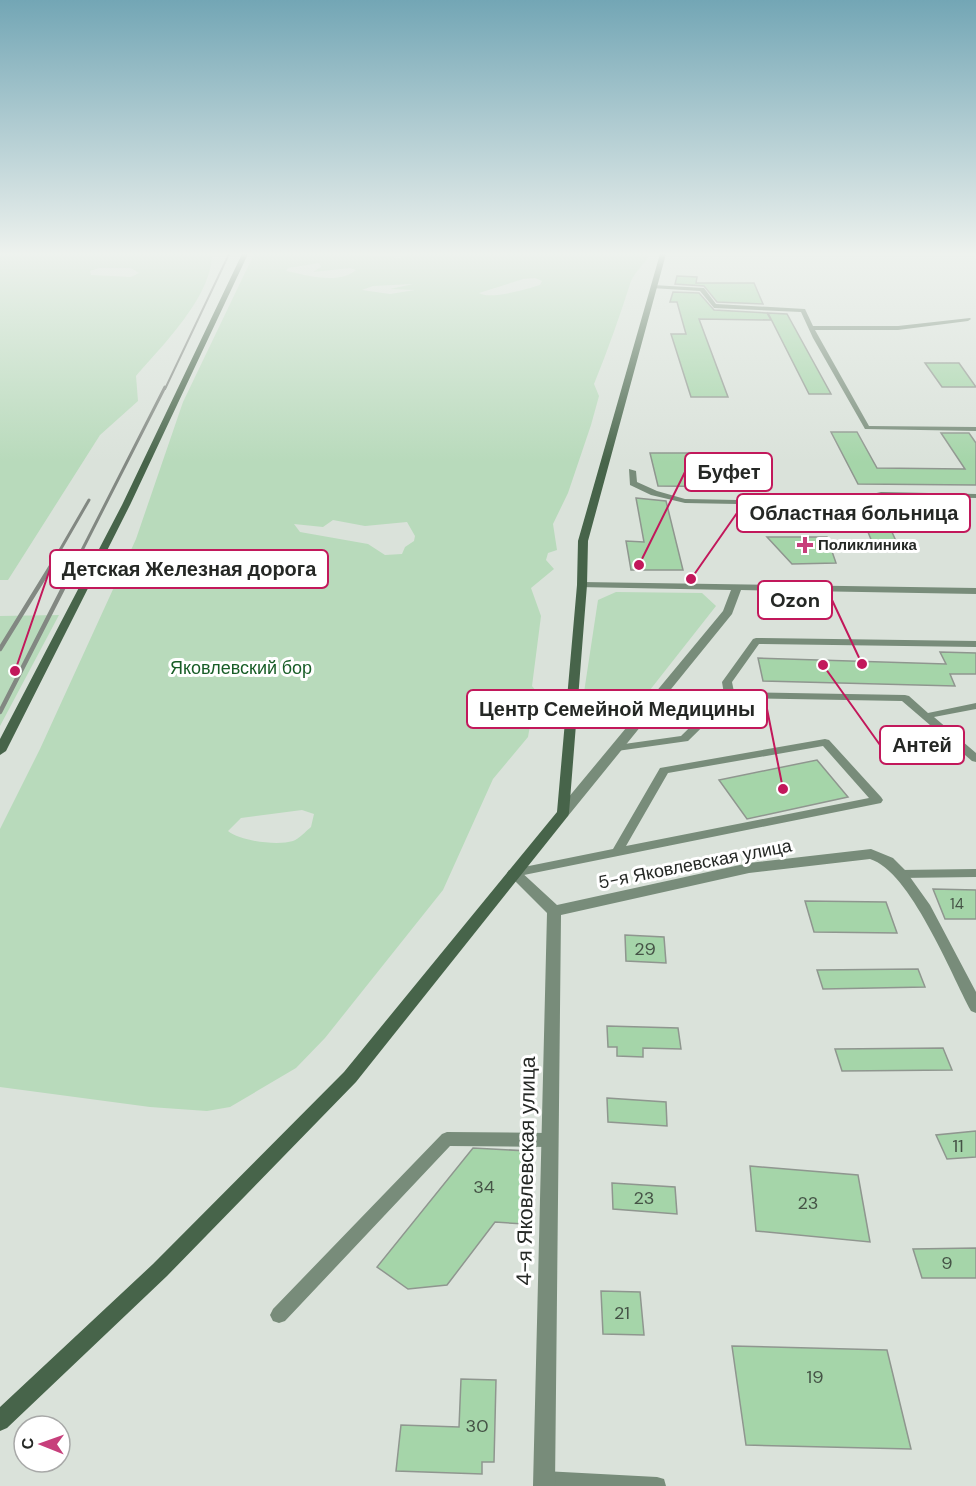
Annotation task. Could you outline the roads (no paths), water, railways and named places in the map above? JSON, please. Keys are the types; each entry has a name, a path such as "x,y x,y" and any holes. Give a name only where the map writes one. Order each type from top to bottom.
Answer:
{"street":[{"path":"0,751 126,506 212,323"},
{"path":"563,813 582,585 583,541 643,323"},
{"path":"582,585 976,591"},
{"path":"0,1421 160,1270 343,1085 728,612 737,588"},
{"name":"5-я Яковлевская улица","path":"554,911 749,868 871,854 886,860 900,874 933,924 976,1006"},
{"path":"514,873 554,911"},
{"name":"4-я Яковлевская улица","path":"544,1483 554,911"}],"lane":[{"path":"809,323 867,428 976,429"},
{"path":"811,328 898,328 934,323"},
{"path":"632,471 633,483 654,493 685,501 837,504 881,494 976,496"},
{"path":"729,695 727,682 756,641 976,644"},
{"path":"617,748 684,739 729,695 905,698 976,759"},
{"path":"926,716 976,706"},
{"path":"514,873 876,800 825,742 664,770 618,852"},
{"path":"900,874 976,873"},
{"path":"279,1315 447,1139 549,1140"},
{"path":"544,1483 657,1486"}],"railway":[{"path":"165,389 196,323"},
{"path":"75,564 165,387"},
{"path":"52,564 89,500"},
{"path":"0,649 53,563"},
{"path":"0,712 76,563"}],"place":[{"name":"Поликлиника","path":"805,545"},
{"name":"Буфет","path":"639,565"},
{"name":"Областная больница","path":"691,579"},
{"name":"Ozon","path":"862,664"},
{"name":"Антей","path":"823,665"},
{"name":"Детская Железная дорога","path":"15,671"},
{"name":"Центр Семейной Медицины","path":"783,789"}],"park label":[{"name":"Яковлевский бор","path":"241,668"}]}
